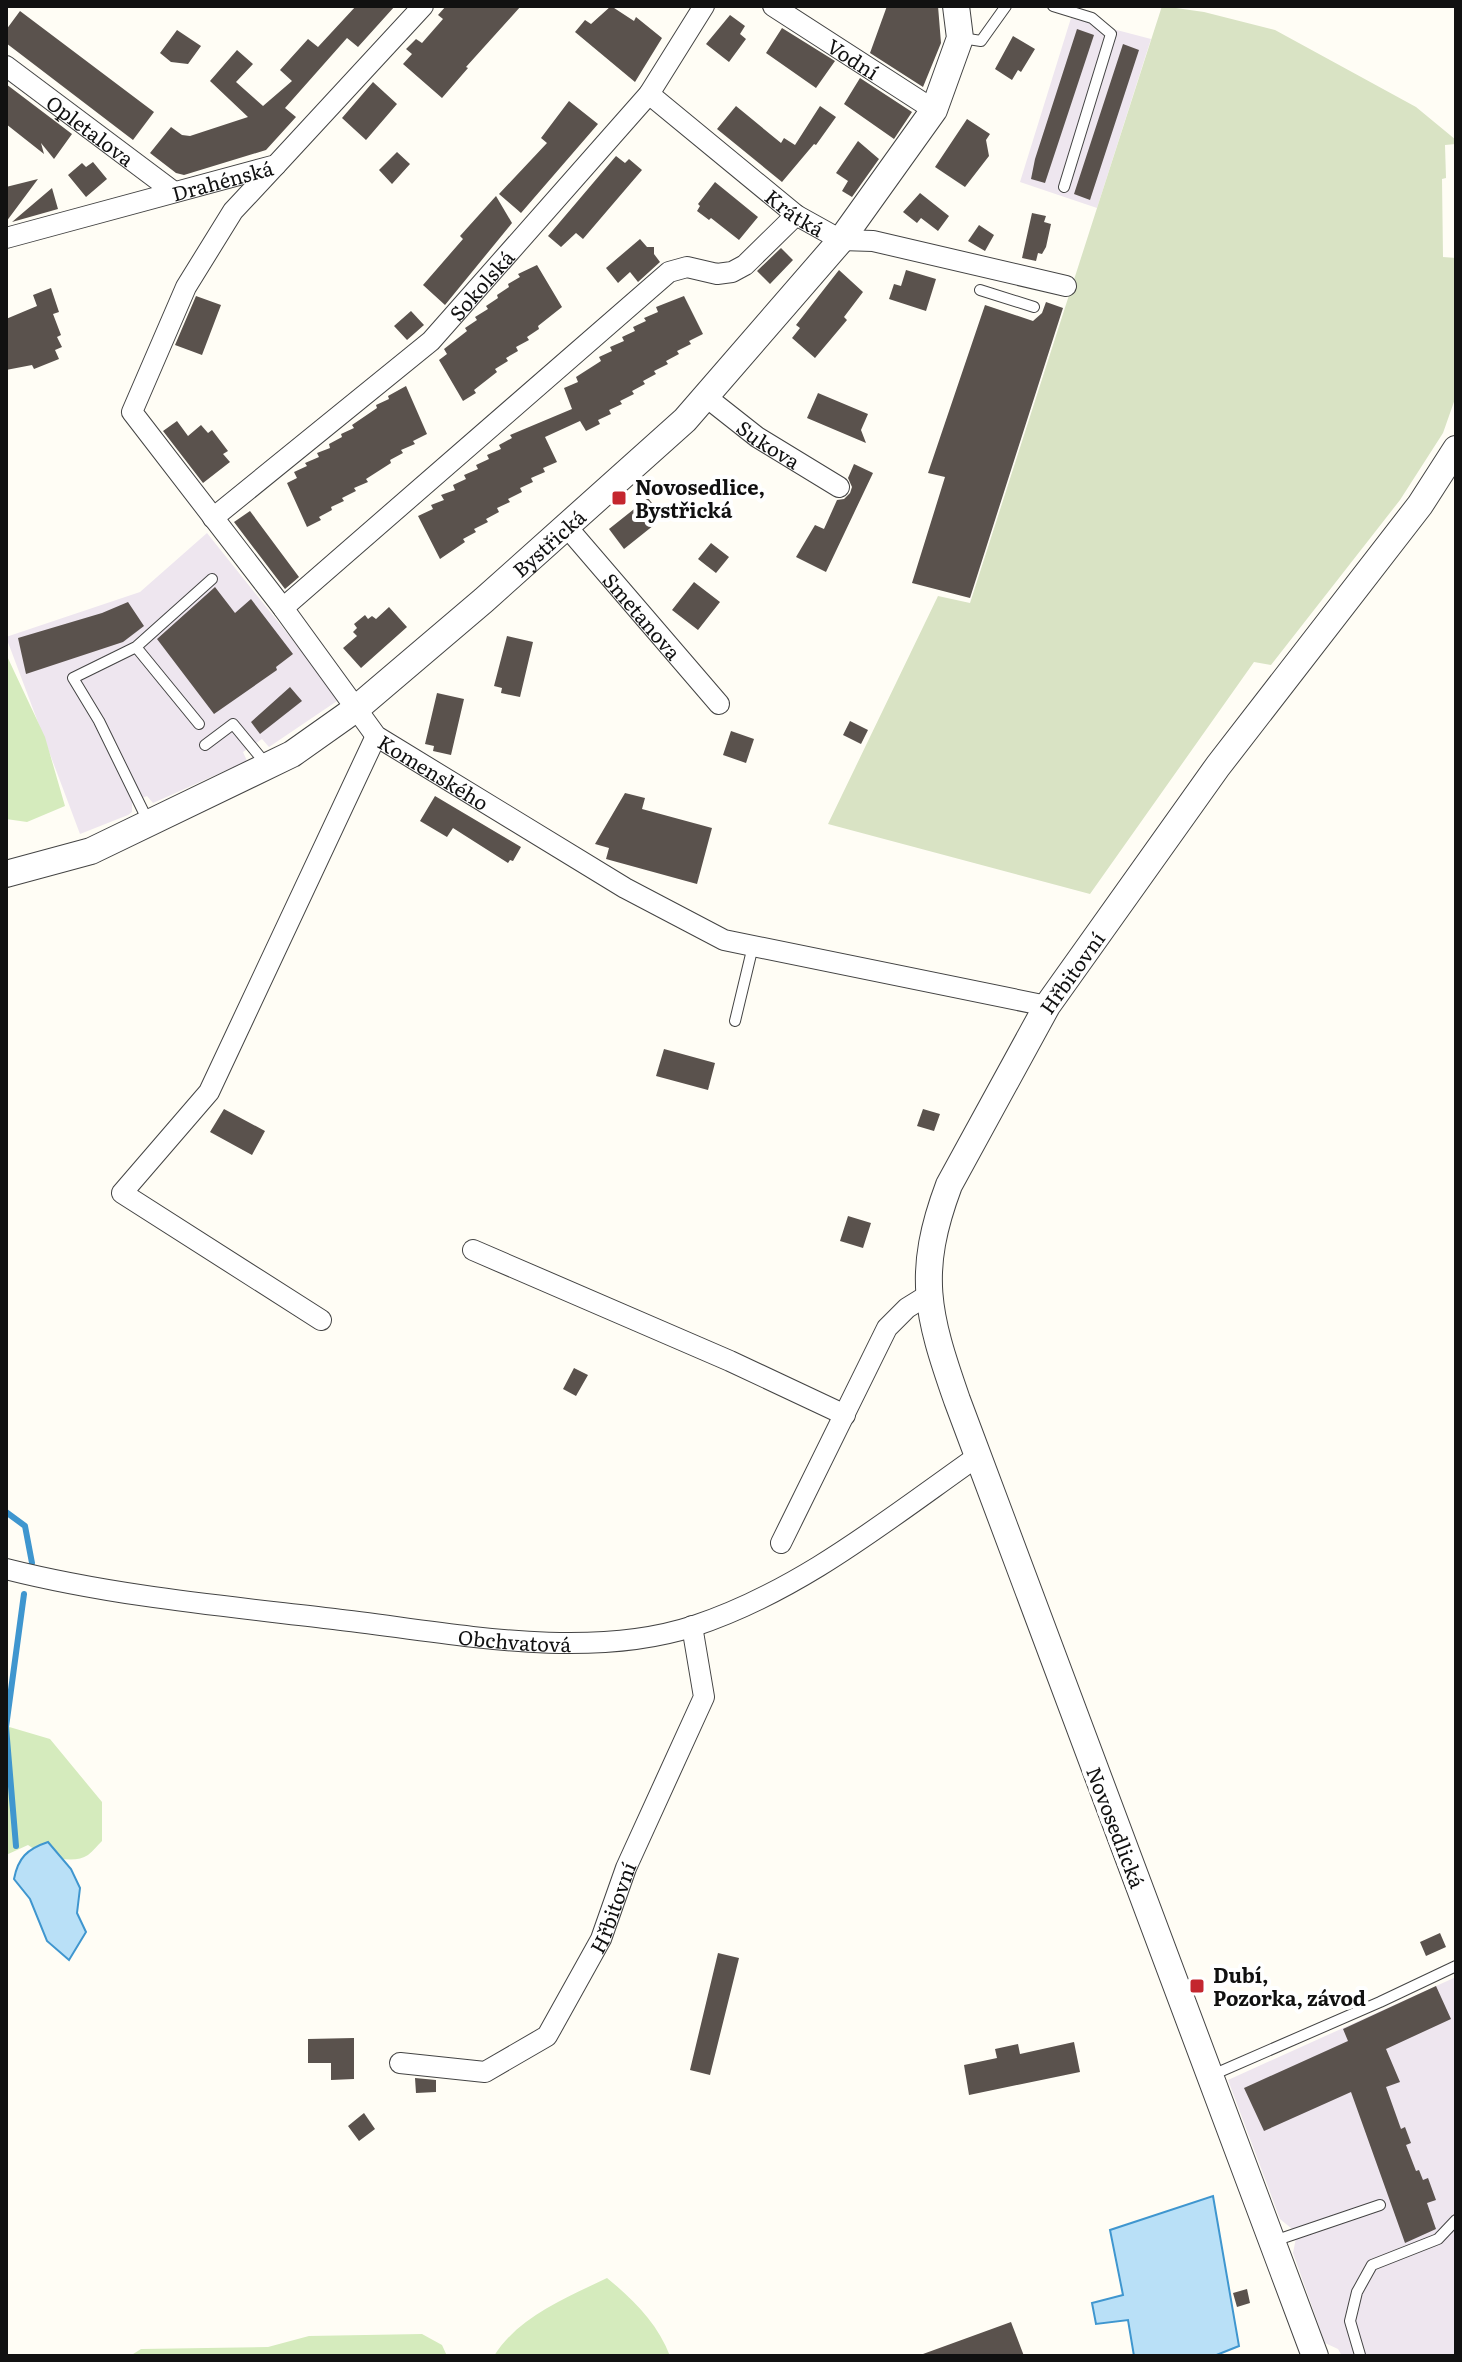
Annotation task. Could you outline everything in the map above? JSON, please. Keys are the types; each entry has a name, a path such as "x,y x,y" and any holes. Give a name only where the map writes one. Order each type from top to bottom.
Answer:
{"street":[{"name":"Drahénská","path":"6,238 276,165 423,6"},
{"name":"Sokolská","path":"213,518 431,341 649,94 704,6"},
{"name":"Vodní","path":"773,6 934,110"},
{"name":"Bystřická","path":"6,874 91,851 292,754 357,708 685,420 841,240 934,110 960,38 956,6"},
{"name":"Opletalova","path":"6,66 174,192"},
{"name":"Krátká","path":"649,94 796,215 841,240 873,241 1066,286"},
{"name":"Komenského","path":"276,165 233,211 186,287 132,412 283,608 376,736 625,888 724,940 1047,1006"},
{"path":"283,608 669,272 687,267 717,274 732,272 745,265 796,215"},
{"name":"Sukova","path":"705,396 757,437 839,487"},
{"name":"Hřbitovní","path":"928,1295 929,1259 938,1216 949,1185 1047,1006 1218,766 1420,505 1456,449"},
{"name":"Smetanova","path":"566,526 719,704"},
{"path":"321,1320 122,1193 209,1092 376,736"},
{"path":"473,1250 730,1361 845,1415"},
{"path":"781,1543 887,1328 907,1308 928,1295"},
{"name":"Novosedlická","path":"928,1295 937,1343 978,1456 1315,2356"},
{"name":"Obchvatová","path":"6,1569 162,1599 504,1639 573,1642 632,1640 692,1626 761,1600 808,1575 978,1456"},
{"name":"Hřbitovní","path":"400,2063 485,2072 547,2036 601,1939 626,1868 704,1697 692,1626"}],"lane":[{"path":"960,38 981,41 1006,6"},
{"path":"1053,6 1092,18 1111,34 1064,187"},
{"path":"980,290 1034,307"},
{"path":"149,823 106,734 73,678 136,647 212,579"},
{"path":"136,647 199,724"},
{"path":"205,745 233,724 267,766"},
{"path":"735,1021 753,946"},
{"path":"1210,2076 1456,1966"},
{"path":"1272,2242 1380,2205"},
{"path":"1359,2356 1350,2321 1357,2292 1372,2265 1438,2239 1456,2220"}],"shaded area":[{"path":"1071,18 1151,39 1097,208 1020,182"},
{"path":"207,533 340,699 269,747 262,739 243,752 247,761 153,803 147,796 132,802 132,812 128,815 80,834 6,637 140,592"},
{"path":"1456,1977 1456,2356 1342,2356 1338,2349 1325,2343 1293,2253 1297,2233 1280,2219 1228,2080"}],"green space":[{"path":"1162,6 1204,12 1275,30 1416,107 1456,140 1456,144 1445,145 1446,178 1442,179 1443,257 1456,258 1456,396 1443,433 1400,500 1271,665 1254,662 1090,894 828,824 938,596 970,603"},
{"path":"6,654 45,737 65,806 27,822 6,819"},
{"path":"6,1726 50,1739 102,1802 102,1841 88,1855 66,1859 28,1845 6,1855"},
{"path":"607,2278 644,2313 659,2333 670,2356 494,2356 504,2342 530,2319"},
{"path":"422,2334 442,2345 447,2356 130,2356 141,2349 268,2347 309,2336"}],"water":[{"path":"48,1842 71,1869 80,1888 77,1913 86,1932 69,1960 47,1941 30,1899 14,1879 25,1855"},
{"path":"1213,2196 1239,2346 1214,2356 1134,2356 1128,2320 1096,2324 1092,2303 1123,2295 1110,2230"}],"building":[{"path":"356,6 395,6 358,47 347,38 285,108 296,117 266,150 184,175 176,173 150,153 171,127 182,135 190,136 248,117 210,81 237,50 253,64 236,82 263,106 292,81 280,70 308,39 318,47"},
{"path":"446,6 521,6 442,98 403,64 412,54 406,49 416,39 422,43 443,19 438,15"},
{"path":"611,6 634,21 636,17 662,38 635,82 575,32 585,20 591,24"},
{"path":"887,6 938,6 941,43 923,87 870,53"},
{"path":"20,11 154,112 133,140 6,43 6,30"},
{"path":"730,15 745,26 740,34 746,39 729,62 706,44"},
{"path":"782,28 835,61 816,88 766,53"},
{"path":"1077,29 1094,35 1045,183 1031,179 1035,159"},
{"path":"177,30 201,46 188,64 171,62 160,53"},
{"path":"1013,36 1035,49 1021,72 1018,70 1012,80 995,69"},
{"path":"1123,44 1139,50 1090,200 1074,194"},
{"path":"860,78 912,112 894,139 844,104"},
{"path":"373,82 397,104 366,140 342,118"},
{"path":"6,84 72,134 54,159 41,143 44,154 6,124"},
{"path":"569,101 598,124 521,213 499,194 547,143 541,138"},
{"path":"736,106 781,143 784,138 795,145 820,106 836,117 816,145 782,182 717,129"},
{"path":"967,119 990,134 986,140 989,156 965,187 935,167"},
{"path":"858,141 879,159 852,197 842,191 848,181 836,173"},
{"path":"397,152 410,164 392,184 379,170"},
{"path":"616,156 625,163 629,159 642,170 583,239 576,233 561,247 548,236"},
{"path":"93,162 107,179 86,197 68,175 82,163 86,167"},
{"path":"38,179 6,222 6,187"},
{"path":"715,182 758,217 739,240 697,211 698,204"},
{"path":"52,188 58,209 12,222"},
{"path":"920,193 949,216 938,231 921,218 917,223 903,212"},
{"path":"496,196 512,223 445,305 423,285 463,239 460,236"},
{"path":"1032,213 1046,216 1044,222 1051,224 1046,247 1042,254 1038,253 1036,261 1022,258"},
{"path":"979,225 994,235 985,251 968,241"},
{"path":"640,239 647,247 654,247 654,254 660,262 638,282 630,272 618,283 606,268"},
{"path":"781,248 793,260 770,284 757,271"},
{"path":"537,265 562,307 527,337 529,340 516,347 518,351 506,358 508,361 495,369 497,372 474,390 476,393 463,401 439,360 447,354 444,349 467,331 465,328 477,320 475,317 488,309 486,306 509,287 508,284 520,277 518,274"},
{"path":"839,270 863,292 844,317 847,320 815,358 792,338 800,328 796,325"},
{"path":"906,270 936,279 926,311 889,299 894,284 901,286"},
{"path":"51,288 59,312 53,314 61,335 57,337 62,347 55,350 59,359 34,369 32,365 6,370 6,319 37,306 33,295"},
{"path":"196,296 221,305 202,355 175,345"},
{"path":"684,296 703,334 677,351 679,354 666,361 668,364 654,371 656,374 643,381 645,384 632,391 634,394 620,401 622,404 609,410 611,414 598,420 600,424 586,431 580,421 545,437 557,462 543,468 545,472 531,478 533,482 520,488 522,492 508,499 510,502 497,508 499,512 486,519 488,522 474,529 476,532 463,539 465,542 440,559 418,516 433,509 431,505 444,500 441,495 455,490 453,485 466,479 464,475 478,469 476,465 489,459 487,455 501,449 499,445 512,438 510,435 572,409 564,388 578,382 576,377 601,361 599,357 612,351 610,347 624,341 622,337 635,331 633,327 646,321 644,318 658,312 656,307"},
{"path":"1046,302 1063,308 970,598 912,583 945,477 928,473 985,305 1033,321 1042,313"},
{"path":"411,311 424,325 407,340 394,326"},
{"path":"406,386 427,434 401,450 403,453 390,460 391,463 366,479 368,482 354,488 356,491 342,498 344,501 331,507 332,510 319,517 321,520 307,527 287,483 297,478 294,472 319,457 317,453 330,448 329,444 354,428 352,425 377,408 376,405"},
{"path":"818,393 868,414 861,430 866,443 807,418"},
{"path":"177,421 188,436 201,425 208,433 212,430 228,451 223,454 230,462 203,483 163,431"},
{"path":"854,464 873,473 826,572 796,557 815,525 824,529 837,500 844,499 850,493 852,487 848,478"},
{"path":"648,498 659,512 649,519 654,525 624,549 609,529"},
{"path":"250,511 299,577 285,589 234,522"},
{"path":"711,543 729,557 716,573 698,559"},
{"path":"694,582 720,602 698,630 672,610"},
{"path":"215,587 235,613 251,599 293,654 276,667 277,670 214,714 157,639"},
{"path":"128,602 144,626 123,642 26,674 18,638"},
{"path":"389,607 407,627 361,668 343,648 357,636 353,632 357,628 354,624 365,615 368,619 372,616 376,619"},
{"path":"507,636 533,642 520,697 501,693 502,688 494,686"},
{"path":"290,687 302,701 260,734 251,722"},
{"path":"437,693 464,699 451,755 433,751 434,746 425,744"},
{"path":"850,721 868,730 861,744 843,735"},
{"path":"731,731 754,739 746,763 723,755"},
{"path":"625,793 645,798 642,809 712,828 697,884 606,859 609,848 595,844"},
{"path":"435,796 521,847 513,861 508,863 453,828 447,837 420,821"},
{"path":"664,1049 715,1063 708,1090 656,1076"},
{"path":"224,1109 265,1131 252,1155 210,1132"},
{"path":"923,1109 940,1114 934,1131 917,1126"},
{"path":"848,1216 871,1223 863,1248 840,1241"},
{"path":"574,1368 588,1375 576,1396 563,1389"},
{"path":"1440,1933 1446,1947 1426,1956 1420,1942"},
{"path":"718,1953 739,1958 710,2075 690,2070"},
{"path":"1436,1986 1451,2019 1386,2049 1400,2082 1386,2087 1401,2129 1405,2127 1411,2143 1406,2145 1416,2171 1419,2170 1423,2180 1428,2178 1436,2200 1427,2203 1436,2229 1405,2243 1351,2092 1264,2131 1244,2088 1348,2041 1343,2029"},
{"path":"354,2038 354,2079 331,2080 331,2063 308,2063 308,2039"},
{"path":"1074,2042 1080,2072 969,2095 964,2065 997,2058 995,2049 1018,2044 1020,2054"},
{"path":"415,2078 436,2080 436,2092 416,2093"},
{"path":"364,2113 375,2129 359,2141 348,2126"},
{"path":"1247,2289 1250,2303 1237,2307 1233,2293"},
{"path":"1011,2322 1024,2356 923,2356 923,2354"}],"waterway":[{"path":"6,1512 25,1526 32,1563"},
{"path":"6,1727 24,1594"},
{"path":"6,1727 16,1846"}],"place":[{"name":"Novosedlice, Bystřická","path":"619,498"},
{"name":"Dubí, Pozorka, závod","path":"1197,1986"}]}
